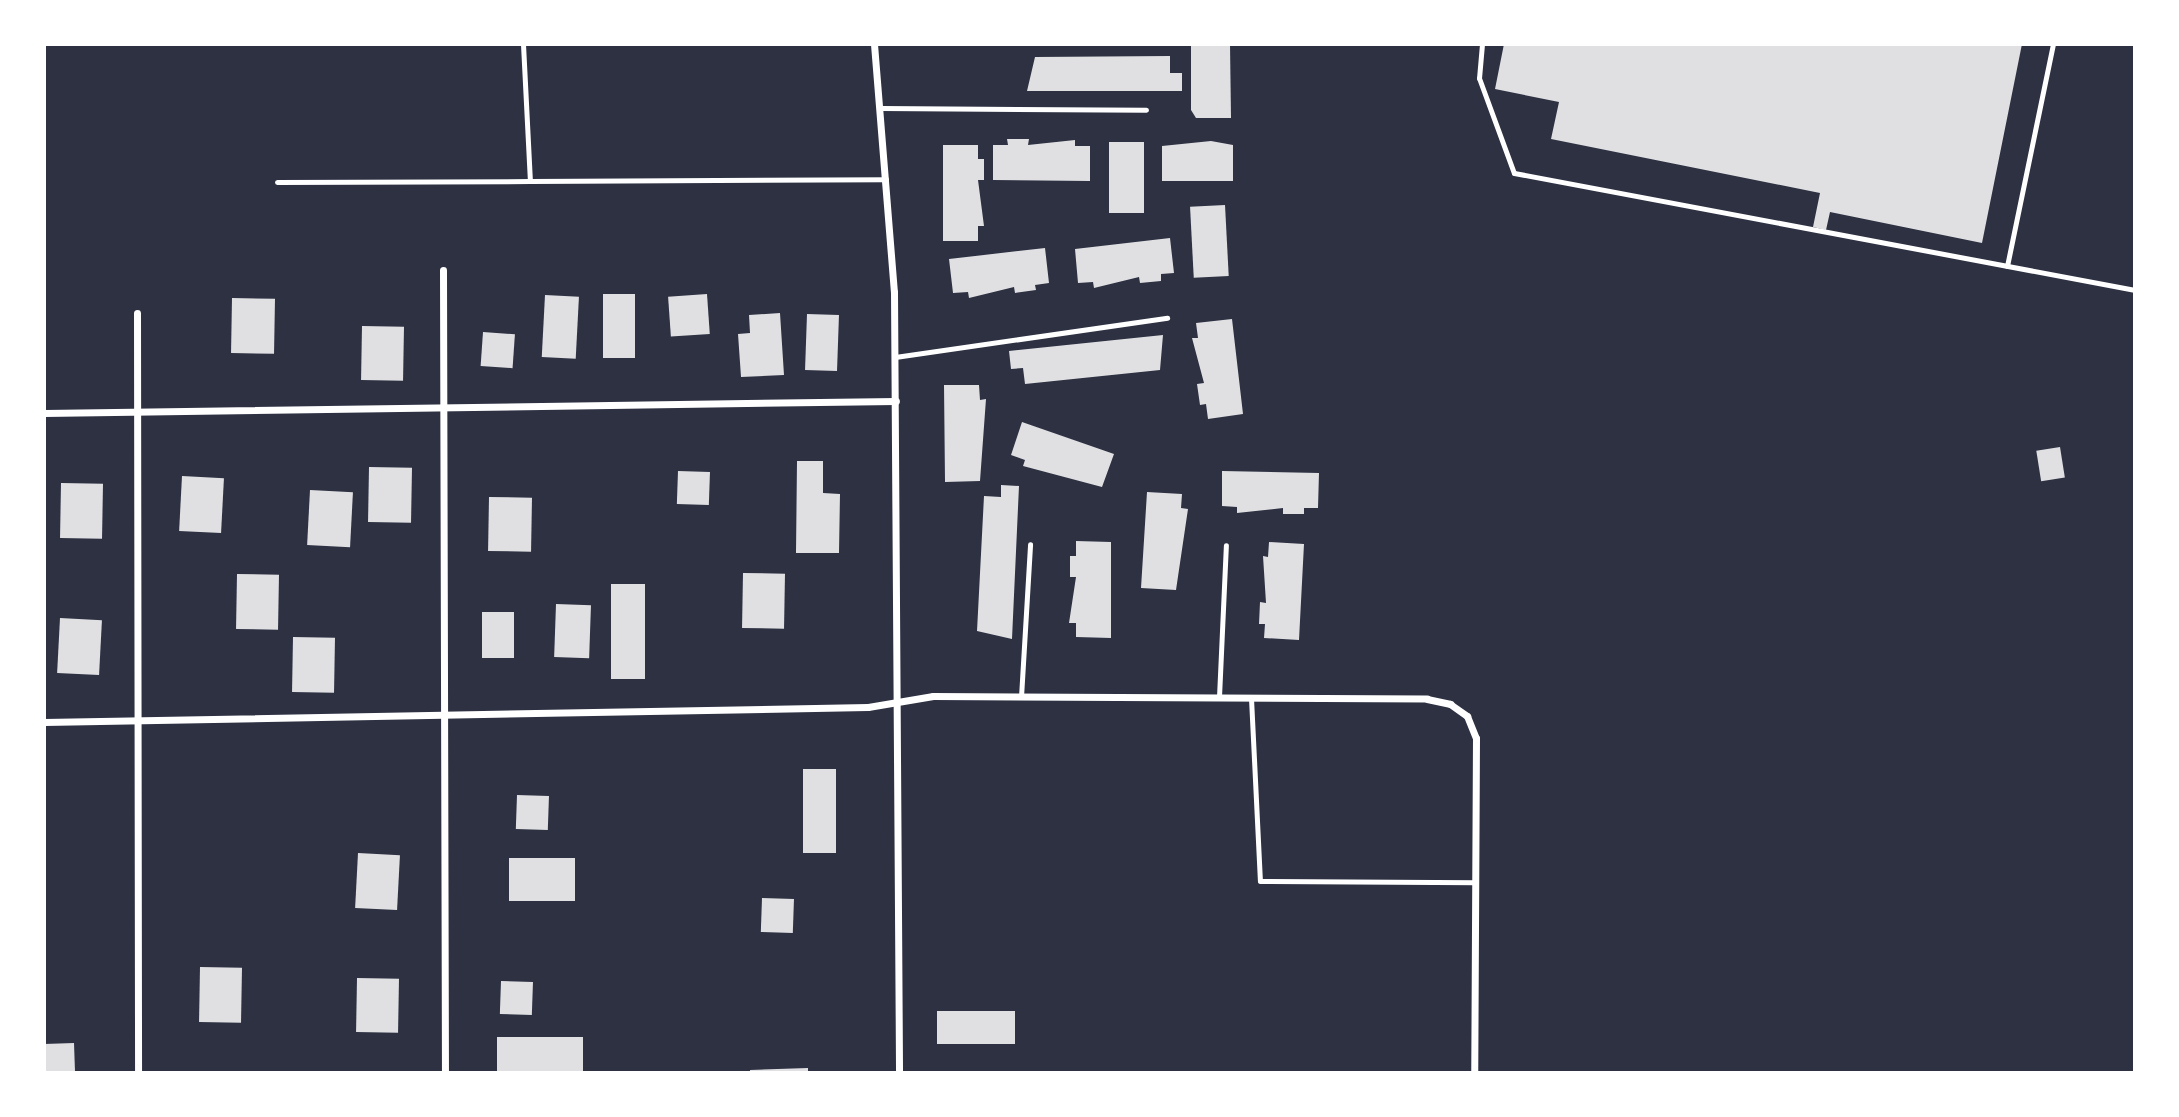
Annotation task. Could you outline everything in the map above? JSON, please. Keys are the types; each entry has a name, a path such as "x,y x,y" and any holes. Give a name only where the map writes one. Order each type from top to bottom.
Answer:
{"street":[{"path":"874,44 887,179 895,357 900,701 898,1073"},
{"path":"443,270 444,1073"},
{"path":"137,313 138,1073"},
{"path":"44,413 896,401"},
{"path":"44,722 443,717 1021,696 1427,699 1467,716 1477,766 1474,1073"}],"lane":[{"path":"523,44 530,181"},
{"path":"1482,44 1479,78 1514,173 2135,290"},
{"path":"2007,266 2053,44"},
{"path":"881,108 1146,110"},
{"path":"276,182 887,179"},
{"path":"895,357 1167,318"},
{"path":"1021,696 1030,544"},
{"path":"1219,698 1226,545"},
{"path":"1251,698 1260,881 1476,882"}],"building":[{"path":"1191,44 1230,44 1231,118 1196,118 1191,110"},
{"path":"1504,44 2022,44 1982,243 1830,212 1826,230 1813,227 1820,193 1551,139 1559,102 1495,89"},
{"path":"1170,56 1170,73 1182,73 1182,91 1027,91 1035,57"},
{"path":"1007,139 1029,139 1028,145 1075,140 1075,146 1090,146 1090,181 993,180 993,145 1008,145"},
{"path":"1211,141 1233,145 1233,181 1162,181 1162,146"},
{"path":"1109,142 1144,142 1144,213 1109,213"},
{"path":"943,145 978,145 978,159 984,159 984,180 978,180 984,226 978,226 978,241 943,241"},
{"path":"1225,205 1229,276 1194,278 1190,207"},
{"path":"1170,238 1174,273 1161,274 1161,281 1140,283 1139,277 1094,288 1093,282 1078,283 1075,249"},
{"path":"1045,248 1049,283 1035,285 1036,290 1015,293 1014,287 969,298 968,292 953,293 949,259"},
{"path":"603,294 635,294 635,358 603,358"},
{"path":"707,294 710,334 671,337 668,297"},
{"path":"545,295 579,297 576,359 542,357"},
{"path":"232,298 275,299 274,354 231,353"},
{"path":"780,313 784,375 741,377 738,334 750,333 749,315"},
{"path":"807,314 839,315 837,371 805,370"},
{"path":"1232,319 1243,414 1208,419 1206,404 1200,405 1197,384 1204,383 1192,338 1198,338 1196,323"},
{"path":"362,326 404,327 403,381 361,380"},
{"path":"483,332 515,334 513,368 481,366"},
{"path":"1163,335 1160,370 1025,384 1023,368 1011,369 1009,351"},
{"path":"944,385 979,385 980,400 986,399 980,481 945,482"},
{"path":"1022,422 1114,454 1102,487 1023,466 1025,460 1011,455"},
{"path":"2060,447 2065,478 2041,481 2036,451"},
{"path":"797,461 823,461 823,493 840,494 839,553 796,553"},
{"path":"369,467 412,468 411,523 368,522"},
{"path":"678,471 710,472 709,505 677,504"},
{"path":"1222,471 1319,473 1318,508 1304,508 1304,514 1283,514 1283,508 1237,513 1237,507 1222,506"},
{"path":"182,476 224,478 221,533 179,531"},
{"path":"61,483 103,484 102,539 60,538"},
{"path":"1001,485 1019,486 1012,639 977,631 984,496 1001,497"},
{"path":"310,490 353,492 350,547 307,545"},
{"path":"1147,492 1182,494 1181,508 1188,509 1176,590 1141,588"},
{"path":"489,497 532,498 531,552 488,551"},
{"path":"1076,541 1111,542 1111,638 1076,637 1076,623 1069,623 1076,577 1070,577 1070,556 1076,556"},
{"path":"1269,542 1304,544 1299,640 1264,638 1265,624 1259,624 1260,602 1266,603 1263,556 1268,557"},
{"path":"743,573 785,574 784,629 742,628"},
{"path":"237,574 279,575 278,630 236,629"},
{"path":"611,584 645,584 645,679 611,679"},
{"path":"556,604 591,605 589,658 554,657"},
{"path":"482,612 514,612 514,658 482,658"},
{"path":"60,618 102,620 99,675 57,673"},
{"path":"293,637 335,638 334,693 292,692"},
{"path":"803,769 836,769 836,853 803,853"},
{"path":"517,795 549,796 548,830 516,829"},
{"path":"358,853 400,855 397,910 355,908"},
{"path":"509,858 575,858 575,901 509,901"},
{"path":"762,898 794,899 793,933 761,932"},
{"path":"200,967 242,968 241,1023 199,1022"},
{"path":"357,978 399,979 398,1033 356,1032"},
{"path":"501,981 533,982 532,1015 500,1014"},
{"path":"937,1011 1015,1011 1015,1044 937,1044"},
{"path":"497,1037 583,1037 583,1073 497,1073"},
{"path":"74,1043 75,1073 45,1073 44,1044"},
{"path":"808,1068 808,1073 750,1073 750,1070"}]}
